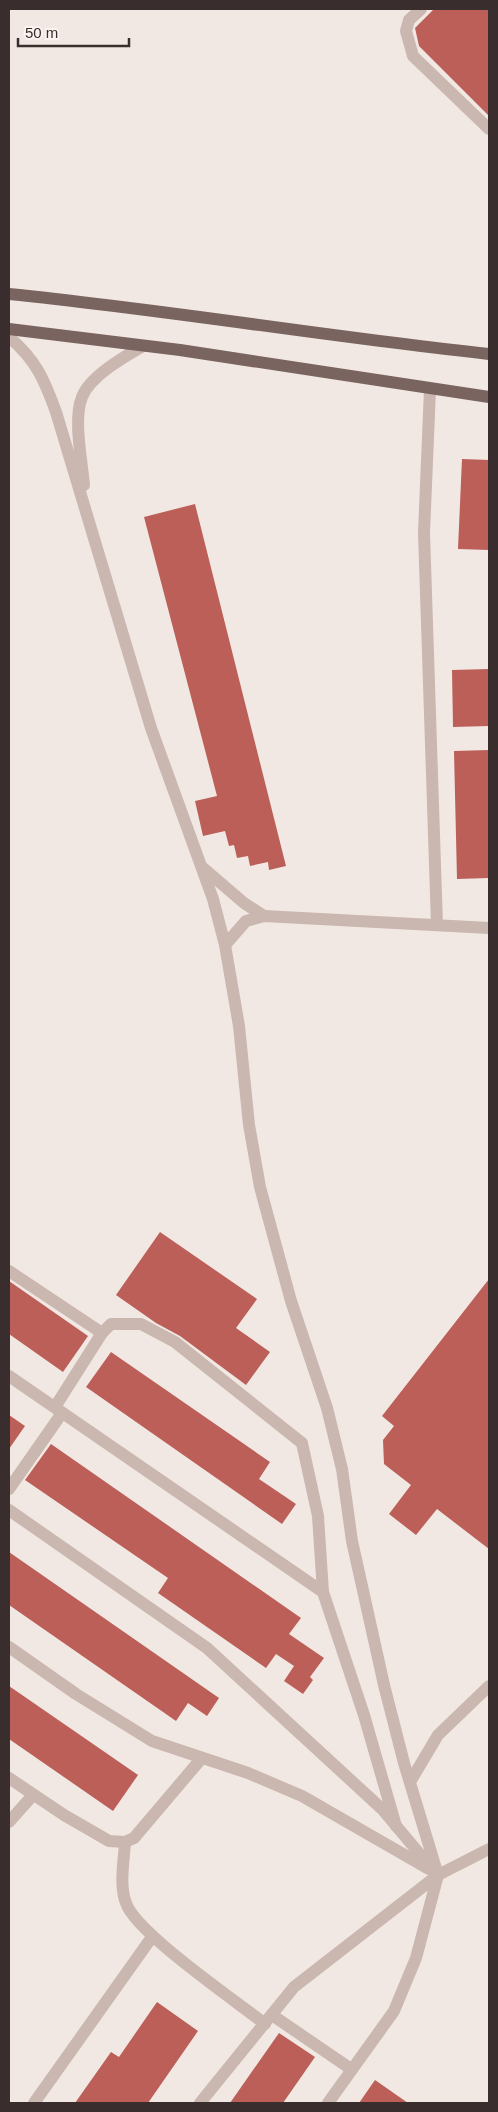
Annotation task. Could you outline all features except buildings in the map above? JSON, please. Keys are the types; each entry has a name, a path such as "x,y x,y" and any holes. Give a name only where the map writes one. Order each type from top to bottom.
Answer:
{"main road":[{"path":"9,294 226,319 400,344 489,354"},
{"path":"9,329 143,346 489,397"}],"street":[{"path":"421,9 409,20 406,31 414,56 489,129"},
{"path":"9,337 28,353 43,375 85,503 151,728 213,899 225,945 239,1026 250,1125 260,1187 291,1301 327,1408 342,1469 352,1541 384,1686 410,1782 438,1874 416,1958 394,2011 328,2103"},
{"path":"85,503 78,413 82,396 112,364 143,346"},
{"path":"430,389 424,533 437,926"},
{"path":"200,866 244,903 264,916"},
{"path":"225,945 246,921 264,916 489,928"},
{"path":"9,1271 102,1333"},
{"path":"9,1489 58,1410 102,1333 111,1324 141,1324 175,1342 302,1444 318,1516 323,1592 364,1715 396,1826"},
{"path":"9,1376 323,1592"},
{"path":"9,1510 207,1648 382,1809 438,1874"},
{"path":"9,1647 76,1694 152,1741 201,1759 248,1773 302,1796 438,1874"},
{"path":"410,1782 438,1735 489,1686"},
{"path":"9,1778 33,1795 109,1841 126,1842 134,1838 201,1759"},
{"path":"9,1822 33,1795"},
{"path":"126,1842 123,1874 126,1904 144,1930 268,2019 351,2069"},
{"path":"200,2103 294,1987 438,1874 489,1849"},
{"path":"34,2103 152,1937"}]}
